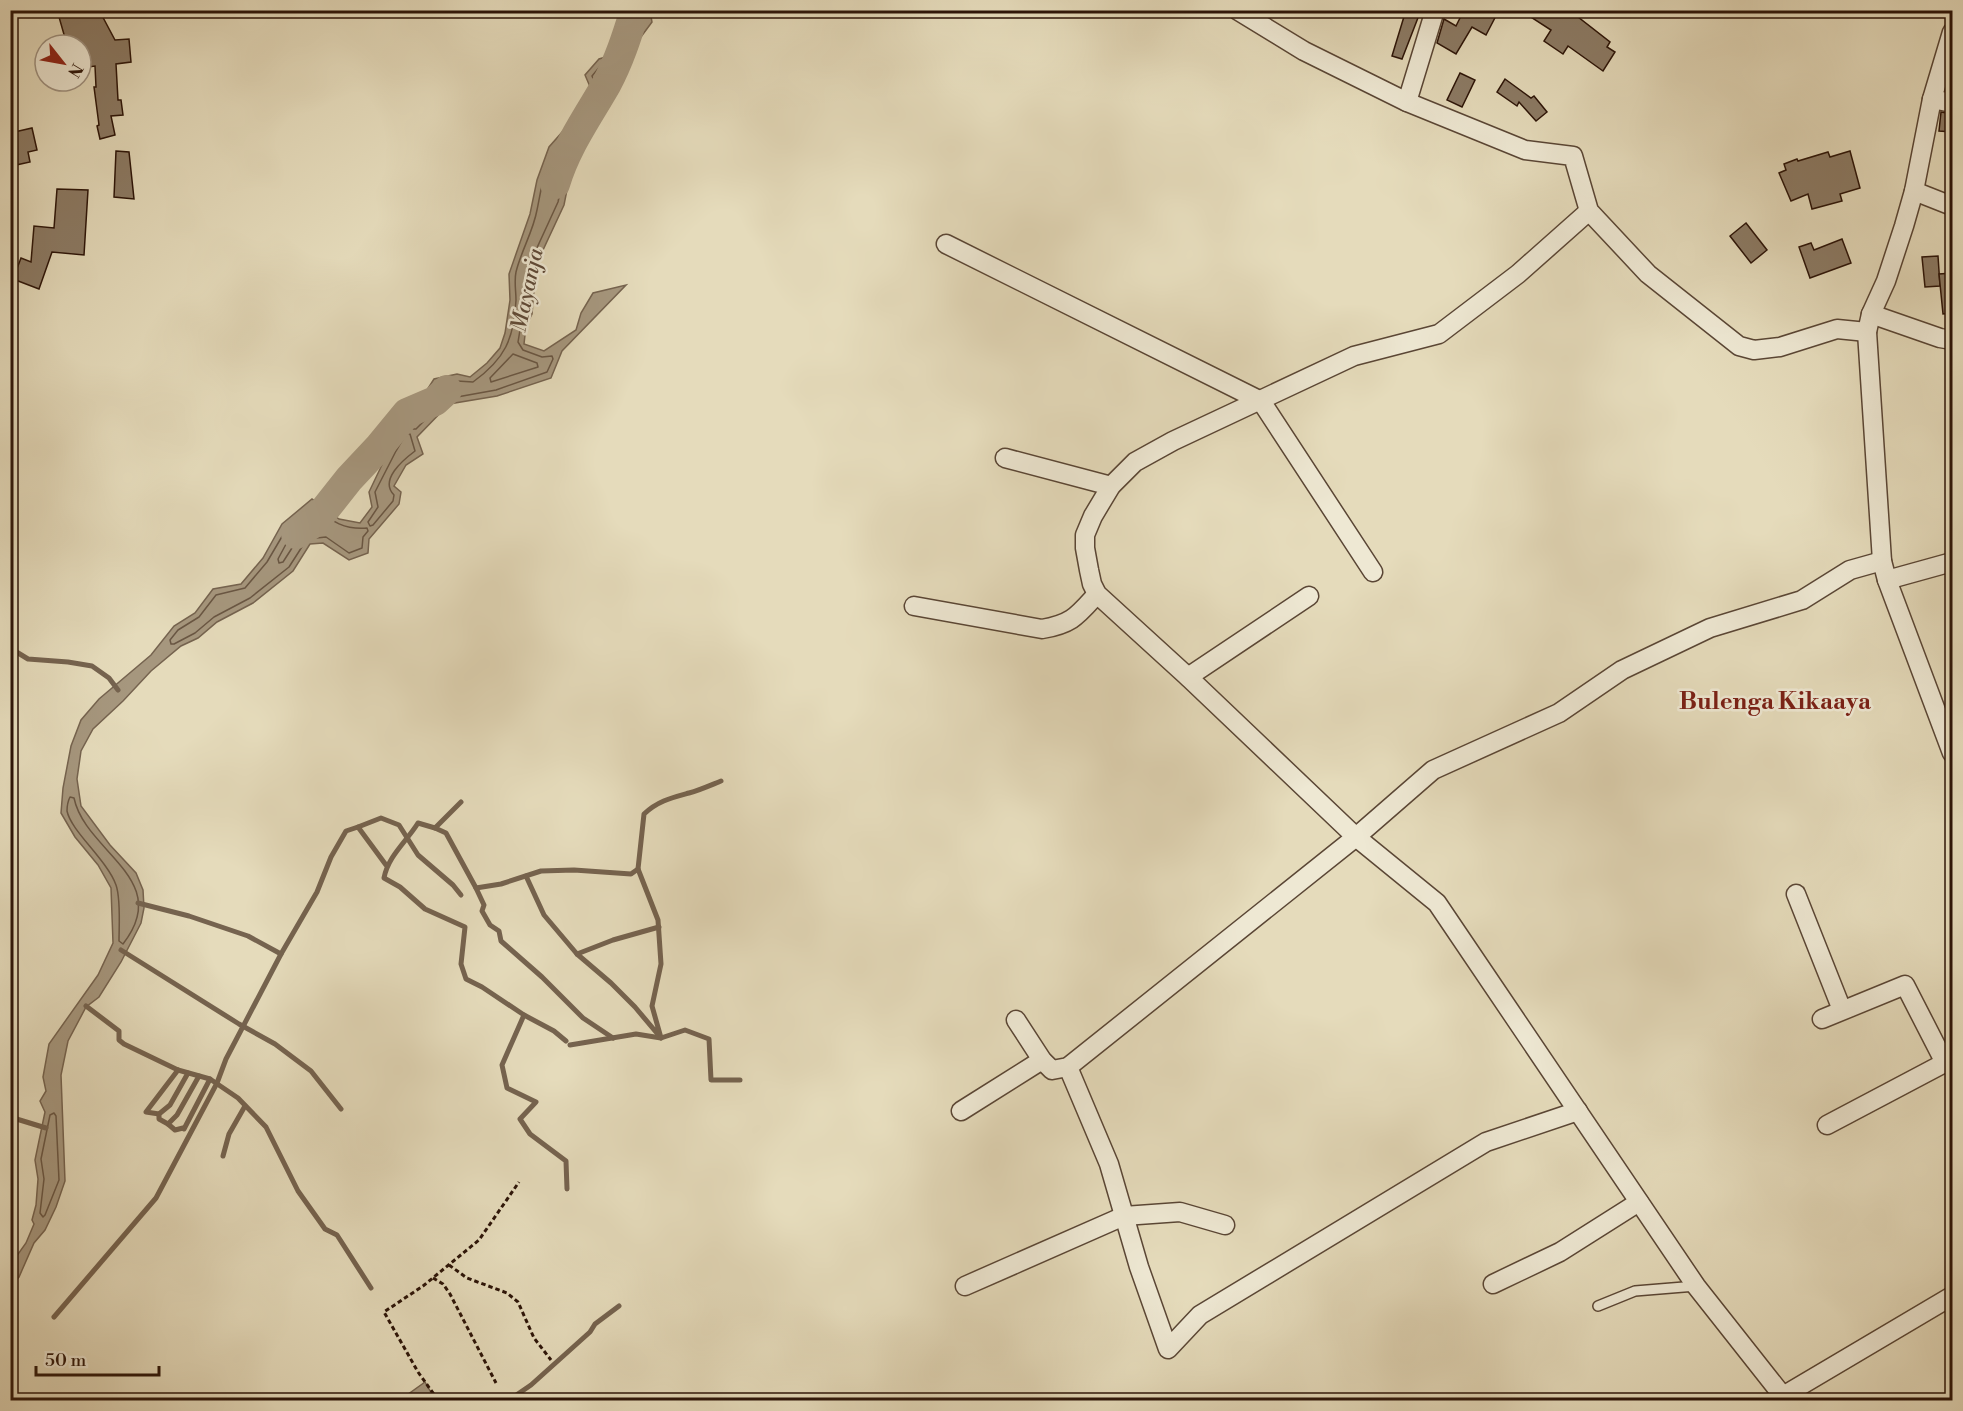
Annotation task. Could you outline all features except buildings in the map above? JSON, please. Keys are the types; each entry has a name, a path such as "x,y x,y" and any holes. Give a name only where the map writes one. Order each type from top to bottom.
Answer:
{"street":[{"path":"1237,10 1305,51 1407,102 1525,150 1573,156 1589,211 1648,274 1739,346 1754,350 1780,347 1837,329 1867,332"},
{"path":"1407,102 1435,10"},
{"path":"1953,32 1932,99 1914,191 1904,226 1886,281 1871,314 1867,332 1882,561 1887,580 1953,753"},
{"path":"1932,99 1953,103"},
{"path":"1914,191 1953,206"},
{"path":"1589,211 1518,274 1439,334 1354,356 1173,441 1136,462 1111,486 1093,516 1085,535 1085,548 1092,584 1097,594 1356,837 1437,903 1696,1286 1784,1398 1953,1296"},
{"path":"946,244 1261,400 1373,572"},
{"path":"1871,314 1940,338 1953,340"},
{"path":"1005,458 1111,486"},
{"path":"1016,1020 1042,1060 1052,1070 1068,1067 1356,837 1432,770 1559,713 1622,670 1710,628 1802,600 1850,570 1882,561"},
{"path":"1887,580 1953,562"},
{"path":"914,606 1042,629 1063,626 1079,614 1097,594"},
{"path":"1188,677 1310,596"},
{"path":"1796,894 1842,1010"},
{"path":"1822,1019 1905,985 1949,1061 1827,1125"},
{"path":"961,1111 1042,1060"},
{"path":"1068,1067 1109,1164 1139,1267 1168,1349 1200,1315 1486,1142 1578,1111"},
{"path":"1493,1284 1560,1252 1639,1202"},
{"path":"965,1286 1124,1216 1180,1212 1225,1225"}],"lane":[{"path":"1598,1306 1635,1291 1696,1286"}],"path":[{"path":"438,1401 384,1312 433,1278 479,1240 519,1182"},
{"path":"449,1265 467,1278 507,1293 518,1302 534,1338 551,1360"},
{"path":"433,1278 443,1284 450,1294 496,1383"}],"water":[{"path":"638,11 650,11 652,22 626,57 624,80 613,98 580,118 569,136 571,170 564,205 536,265 532,314 526,326 524,344 544,351 576,330 581,313 593,293 626,285 562,351 551,378 497,396 449,404 417,437 423,454 406,465 394,486 401,492 399,504 369,539 368,553 349,560 323,543 310,544 293,571 253,603 217,622 198,638 181,646 151,671 93,729 81,751 77,779 81,806 110,845 136,873 143,890 144,908 141,923 121,962 99,997 86,1007 68,1041 61,1075 65,1181 45,1230 34,1243 15,1282 11,1279 11,1264 26,1243 34,1224 32,1220 38,1179 35,1160 45,1112 40,1101 46,1091 43,1077 49,1044 98,975 113,943 111,888 98,865 75,837 61,813 71,746 81,720 99,699 151,655 174,626 195,613 213,589 241,584 263,558 282,524 312,499 339,519 360,523 372,507 369,492 390,448 434,379 457,374 470,377 500,348 505,333 510,300 509,274 530,214 537,180 549,147 594,96 585,75 599,59 609,56 639,17"},
{"path":"425,1382 433,1396 430,1400 405,1400 407,1395"}],"waterway":[{"name":"Mayanja","path":"555,184 571,145 615,67 635,10"},
{"name":"Mayanja","path":"296,534 315,522 407,413 435,401 447,390"},
{"path":"10,648 28,659 92,666 109,678 118,690"},
{"path":"476,888 501,884 541,871 574,870 631,874 638,869 644,814 665,800 721,781"},
{"path":"461,802 435,828 418,823 389,863 384,878 400,887 425,909 465,927 461,964 466,979 524,1015 502,1065 507,1088 536,1102 520,1119 530,1134 566,1161 567,1189"},
{"path":"358,827 381,818 399,825 418,855 453,885 461,895"},
{"path":"138,903 189,916 248,936 281,954 317,892 331,857 346,831 358,827 386,865"},
{"path":"435,828 446,833 484,905 482,911 490,925 499,931 501,941 542,977 583,1018 613,1038"},
{"path":"526,876 544,915 577,954 611,983 661,1038 652,1006 661,964 658,920 638,869"},
{"path":"577,954 613,940 659,927"},
{"path":"121,950 275,1044 311,1071 341,1109"},
{"path":"54,1317 156,1198 217,1083 226,1059 281,954"},
{"path":"86,1006 119,1031 119,1040 124,1044 178,1070 210,1079 238,1098 266,1127 298,1191 325,1229 337,1235 371,1288"},
{"path":"524,1015 554,1031 566,1041"},
{"path":"570,1045 636,1034 661,1038 685,1030 709,1039 711,1080 740,1080"},
{"path":"159,1114 146,1112 178,1070"},
{"path":"168,1124 159,1119 159,1114 170,1105 188,1073"},
{"path":"183,1128 175,1130 168,1124 177,1115 199,1076"},
{"path":"184,1129 210,1079"},
{"path":"223,1156 229,1134 245,1106"},
{"path":"10,1117 46,1128"},
{"path":"509,1400 531,1385 590,1332 595,1324 619,1306"}],"district":[{"name":"Bulenga Kikaaya","path":"1775,701"}]}
